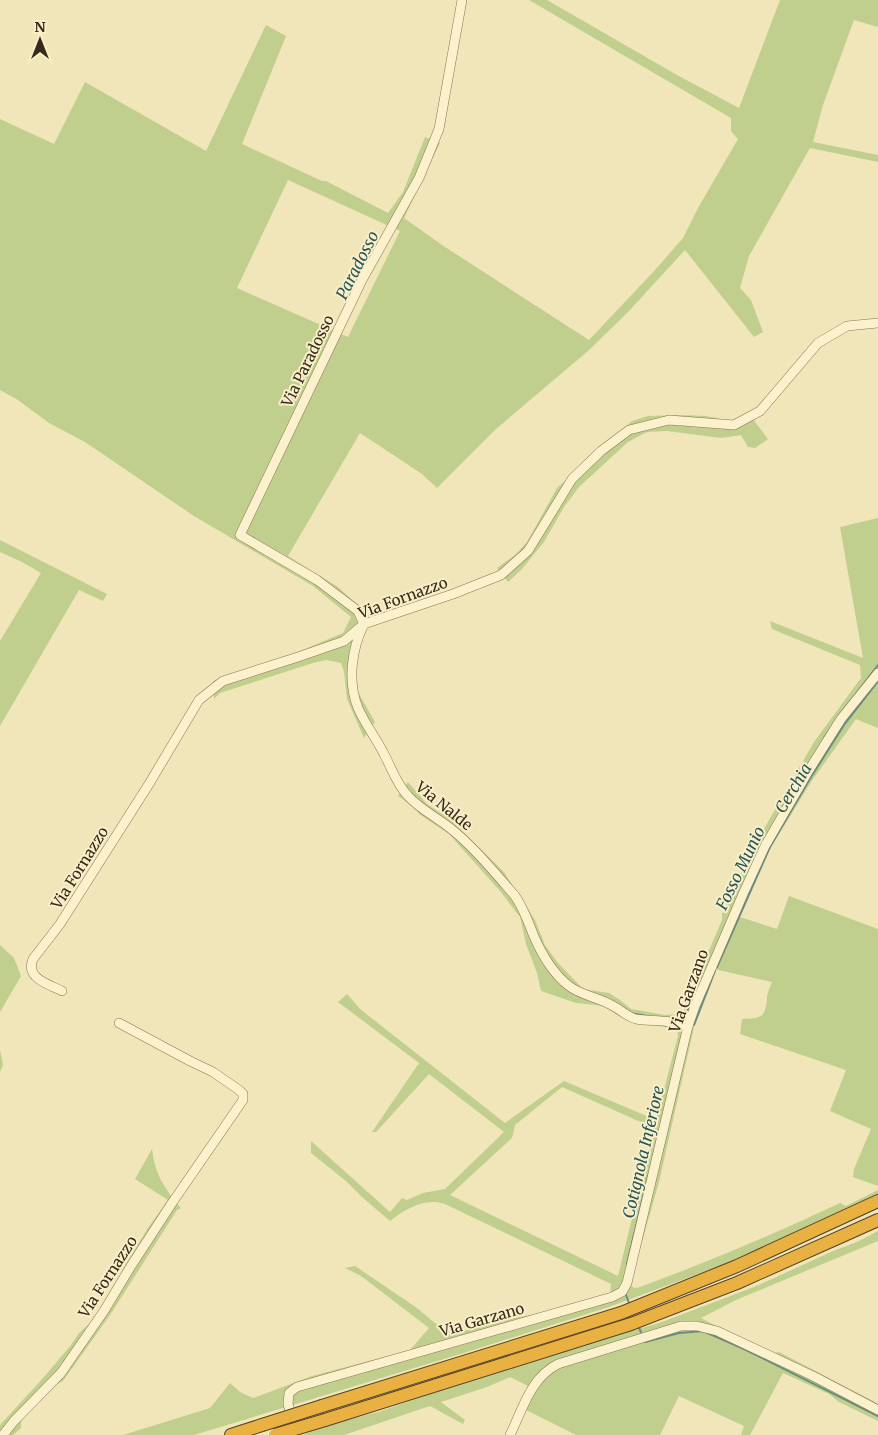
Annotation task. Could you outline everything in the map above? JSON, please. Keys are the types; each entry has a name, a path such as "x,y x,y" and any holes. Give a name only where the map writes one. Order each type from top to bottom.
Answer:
{"highway":[{"path":"231,1435 621,1313 737,1266 878,1201"},
{"path":"275,1435 631,1324 737,1283 878,1220"}],"street":[{"name":"Via Paradosso","path":"364,624 358,611 317,580 240,535 362,280 422,169 439,129 462,0"},
{"name":"Via Fornazzo","path":"62,991 35,976 31,971 30,965 60,924 149,784 199,700 223,681 344,641 364,624 453,594 501,575 528,550 572,479 601,451 629,430 669,420 734,426 760,411 818,343 847,326 878,323"},
{"name":"Via Nalde","path":"364,624 359,635 352,670 355,698 363,717 404,792 450,828 503,882 517,899 525,913 538,946 563,982 576,991 611,1004 636,1019 670,1022 688,1026"},
{"name":"Via Garzano","path":"297,1435 288,1404 290,1393 297,1386 612,1297 622,1292 627,1282 694,1006 742,894 765,846 808,770 841,720 878,673"},
{"name":"Via Fornazzo","path":"3,1435 14,1421 61,1373 104,1311 172,1203 243,1100 243,1094 239,1090 213,1072 190,1062 119,1023"},
{"path":"510,1435 535,1383 550,1368 681,1326 697,1326 716,1331 813,1376 878,1410"}],"green space":[{"path":"529,0 547,0 677,75 739,108 780,0 878,0 878,27 854,20 823,105 813,142 878,155 878,162 810,148 749,256 740,288 751,300 763,332 754,337 685,250 628,312 588,351 496,429 437,488 422,474 360,433 288,556 338,587 369,615 353,641 358,692 375,722 364,738 347,699 341,663 326,660 313,663 220,693 214,699 213,681 298,652 343,633 351,617 313,586 194,516 85,442 49,423 18,400 0,390 0,119 54,144 85,82 206,151 266,25 286,36 242,144 322,181 326,181 388,213 403,192 425,137 440,143 404,218 442,245 589,340 683,238 738,139 731,131 731,118","holes":["288,180 400,231 348,337 237,288"]},
{"path":"749,414 768,439 755,448 748,447 741,435 721,438 667,431 647,432 628,442 579,487 564,507 544,542 521,570 508,582 497,568 515,555 527,542 557,488 632,421 648,416 679,415 707,416 729,421"},
{"path":"878,518 878,728 856,719 811,782 760,865 737,917 777,929 789,896 878,929 878,1186 853,1177 854,1169 871,1129 830,1111 846,1070 740,1034 742,1019 757,1018 763,1014 772,982 714,969 697,1011 659,1182 631,1286 635,1288 640,1287 691,1268 766,1237 840,1203 846,1206 878,1190 878,1199 787,1241 609,1307 467,1352 194,1435 123,1435 210,1408 230,1383 240,1392 253,1398 312,1376 410,1350 429,1328 361,1276 345,1268 355,1266 417,1308 435,1323 453,1333 610,1296 611,1284 445,1204 430,1202 416,1205 390,1221 346,1181 311,1153 311,1141 390,1212 402,1198 407,1200 423,1193 445,1189 504,1132 429,1074 376,1132 372,1132 419,1063 338,1002 347,994 360,1009 505,1123 564,1081 656,1120 678,1036 677,1029 639,1023 617,1015 604,1006 576,1003 541,991 537,973 526,944 520,917 500,891 449,834 419,814 414,807 398,796 408,782 427,804 450,819 504,872 535,920 545,945 558,963 583,989 609,993 631,1009 665,1015 682,1014 722,920 722,914 753,848 814,742 861,678 860,665 772,629 770,621 863,658 840,527","holes":["562,1087 654,1128 618,1276 450,1195 512,1138 515,1125"]},
{"path":"0,540 107,594 103,601 79,590 0,726 0,641 41,573 0,552"},
{"path":"0,945 14,958 21,976 0,1012"},
{"path":"0,1050 3,1065 0,1072"},
{"path":"152,1149 158,1174 181,1208 177,1210 110,1315 63,1381 33,1397 21,1422 21,1428 13,1435 0,1435 0,1425 44,1377 79,1333 112,1303 123,1269 168,1200 135,1179"},
{"path":"878,1231 878,1241 736,1300 701,1318 770,1354 779,1352 873,1401 878,1404 878,1421 839,1402 829,1394 783,1373 750,1435 741,1435 744,1426 679,1396 660,1435 576,1435 518,1406 528,1386 510,1377 487,1387 441,1402 465,1420 463,1424 430,1406 344,1435 302,1435 321,1427 378,1412 494,1372 662,1322 759,1285"}],"waterway":[{"name":"Fosso Munio","path":"853,698 878,665"},
{"name":"Cerchia","path":"717,967 770,847 844,725 878,681"},
{"name":"Fosso Munio","path":"824,738 832,726"},
{"name":"Cerchia","path":"694,1025 715,971"},
{"name":"Fosso Munio","path":"670,1018 684,1019 698,988"},
{"name":"Fosso Munio","path":"636,1014 646,1016"},
{"name":"Cotignola Inferiore","path":"627,1264 648,1176"},
{"name":"Cotignola Inferiore","path":"626,1295 629,1303"},
{"name":"Cotignola Inferiore","path":"639,1328 641,1332"},
{"name":"Cotignola Inferiore","path":"645,1342 679,1333 703,1331 744,1349 878,1416"}],"water label":[{"name":"Paradosso","path":"357,265"}]}
